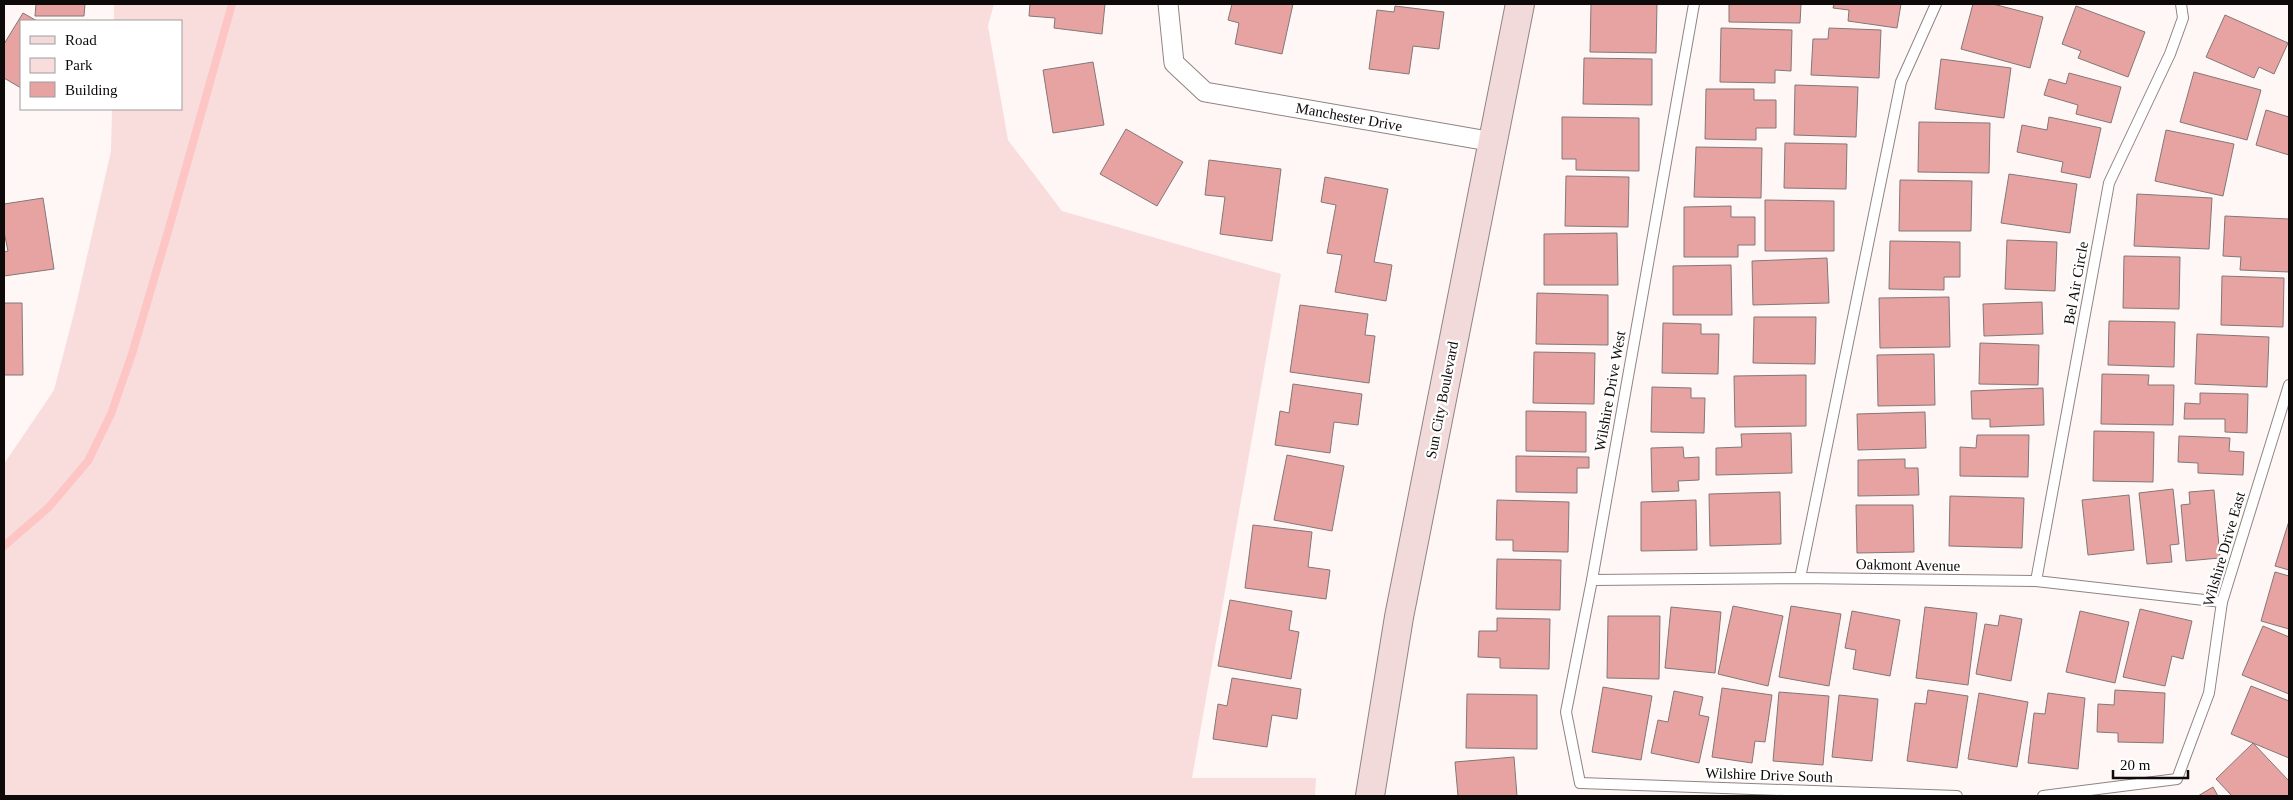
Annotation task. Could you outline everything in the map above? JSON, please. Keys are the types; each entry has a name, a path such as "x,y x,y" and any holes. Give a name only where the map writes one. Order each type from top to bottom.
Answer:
{"street":[{"name":"Manchester Drive","path":"1168,4 1174,63 1205,92 1494,142"},
{"name":"Sun City Boulevard","path":"1370,796 1399,617 1520,4"}],"lane":[{"name":"Wilshire Drive West","path":"1580,783 1566,712 1592,580 1694,4"},
{"path":"1800,578 1901,82 1936,4"},
{"name":"Bel Air Circle","path":"2036,581 2109,183 2170,54 2183,18 2181,4"},
{"name":"Wilshire Drive East","path":"2043,796 2177,779 2209,693 2222,602 2289,385"},
{"name":"Oakmont Avenue","path":"1592,580 1800,578 2036,581 2222,602"},
{"name":"Wilshire Drive South","path":"1580,783 1957,796"}],"green space":[{"path":"114,4 994,4 988,26 1008,140 1062,211 1281,274 1192,778 1316,778 1315,796 4,796 4,464 54,390 75,309 111,151 112,110 182,110 182,20 114,20"}],"building":[{"path":"36,4 85,4 84,16 35,16"},
{"path":"1030,4 1105,4 1102,34 1054,28 1055,18 1029,16"},
{"path":"1232,4 1293,4 1282,54 1235,44 1239,23 1228,20"},
{"path":"1591,4 1657,4 1656,53 1590,52"},
{"path":"1729,4 1801,4 1800,23 1729,22"},
{"path":"1834,4 1901,4 1897,28 1848,21 1849,10 1833,8"},
{"path":"1973,4 1993,4 2043,17 2030,68 1961,49"},
{"path":"1395,6 1444,12 1439,49 1413,46 1409,74 1369,69 1377,10 1394,12"},
{"path":"2076,6 2145,32 2128,77 2078,58 2081,51 2062,44"},
{"path":"23,13 35,20 20,20 20,87 4,78 4,44"},
{"path":"2225,15 2288,43 2274,74 2259,67 2254,78 2206,57"},
{"path":"1721,28 1792,30 1791,71 1775,70 1775,83 1720,82"},
{"path":"1829,28 1881,30 1879,78 1811,75 1813,39 1828,39"},
{"path":"1584,58 1652,59 1652,105 1583,104"},
{"path":"1941,59 2011,68 2004,118 1935,109"},
{"path":"1093,62 1104,125 1053,133 1043,70"},
{"path":"2194,72 2261,90 2247,140 2180,122"},
{"path":"2069,73 2121,87 2111,123 2076,114 2078,105 2044,95 2049,79 2066,84"},
{"path":"1795,85 1858,87 1856,137 1794,135"},
{"path":"1706,89 1754,89 1754,100 1776,100 1776,128 1756,128 1756,140 1705,139"},
{"path":"2266,110 2289,117 2289,155 2256,145"},
{"path":"1562,117 1639,118 1639,171 1576,170 1576,159 1562,159"},
{"path":"2049,117 2101,128 2090,178 2061,172 2063,162 2017,152 2022,125 2047,130"},
{"path":"1919,122 1990,123 1989,173 1918,172"},
{"path":"1126,129 1183,162 1157,206 1100,174"},
{"path":"2166,130 2234,144 2223,196 2155,181"},
{"path":"1785,143 1847,144 1846,189 1784,188"},
{"path":"1696,147 1762,148 1761,198 1694,197"},
{"path":"1209,160 1281,169 1272,241 1220,234 1225,197 1205,195"},
{"path":"2009,174 2077,184 2070,233 2001,223"},
{"path":"1566,176 1629,177 1628,227 1565,226"},
{"path":"1325,177 1388,189 1374,262 1392,265 1386,301 1335,292 1342,255 1327,253 1336,205 1321,202"},
{"path":"1900,180 1972,181 1971,231 1899,231"},
{"path":"2137,194 2212,198 2209,249 2134,246"},
{"path":"43,198 54,269 4,276 4,252 8,251 4,232 4,204"},
{"path":"1765,200 1834,201 1834,251 1765,251"},
{"path":"1731,206 1731,217 1755,217 1755,245 1738,245 1738,257 1684,257 1684,207"},
{"path":"2225,216 2289,219 2289,272 2240,270 2241,257 2223,256"},
{"path":"1617,233 1618,285 1544,285 1544,234"},
{"path":"2007,240 2057,242 2055,291 2005,289"},
{"path":"1890,241 1960,242 1960,277 1944,277 1944,290 1889,289"},
{"path":"2124,256 2180,257 2179,309 2123,308"},
{"path":"1827,258 1829,303 1753,305 1752,261"},
{"path":"1731,265 1732,315 1673,315 1673,266"},
{"path":"2222,276 2284,278 2283,327 2221,325"},
{"path":"1537,293 1608,295 1608,345 1536,344"},
{"path":"1949,297 1950,347 1880,348 1879,298"},
{"path":"2042,302 2043,334 1984,336 1983,304"},
{"path":"4,303 22,303 23,375 4,375"},
{"path":"1300,305 1368,314 1365,335 1375,336 1369,383 1290,372"},
{"path":"1754,317 1816,317 1815,364 1753,363"},
{"path":"2109,321 2175,322 2174,367 2108,365"},
{"path":"1663,323 1701,324 1701,334 1719,334 1718,374 1662,373"},
{"path":"2197,334 2269,337 2267,387 2195,384"},
{"path":"1980,343 2039,345 2038,385 1979,384"},
{"path":"1534,352 1595,353 1594,404 1533,403"},
{"path":"1934,354 1935,405 1878,406 1877,355"},
{"path":"2102,374 2149,375 2148,385 2174,385 2173,425 2101,424"},
{"path":"1806,375 1806,426 1735,427 1734,376"},
{"path":"1293,384 1362,394 1358,425 1334,422 1330,453 1275,445 1280,411 1289,413"},
{"path":"1652,387 1691,388 1691,398 1705,398 1704,433 1651,432"},
{"path":"2043,388 2044,425 1990,427 1990,419 1972,419 1971,391"},
{"path":"2200,393 2248,394 2247,433 2225,432 2225,419 2184,419 2185,403 2200,404"},
{"path":"1526,411 1586,412 1586,452 1526,451"},
{"path":"1925,412 1926,448 1858,450 1857,414"},
{"path":"2094,431 2154,432 2153,482 2093,481"},
{"path":"1791,433 1792,473 1716,475 1716,448 1742,447 1741,434"},
{"path":"1977,435 2029,435 2028,477 1960,476 1960,447 1976,448"},
{"path":"2179,436 2230,438 2229,451 2244,452 2243,475 2198,473 2198,463 2178,462"},
{"path":"1683,447 1684,458 1699,457 1699,480 1678,481 1679,491 1652,492 1651,448"},
{"path":"1287,455 1344,466 1332,531 1274,520"},
{"path":"1516,456 1589,457 1589,468 1577,468 1577,493 1516,492"},
{"path":"1905,459 1905,468 1918,468 1919,495 1858,496 1858,460"},
{"path":"2173,489 2179,544 2170,545 2172,562 2147,564 2139,493"},
{"path":"2214,490 2220,558 2186,561 2181,505 2190,504 2189,492"},
{"path":"1780,492 1781,544 1710,546 1709,494"},
{"path":"2129,495 2134,550 2088,555 2082,500"},
{"path":"1950,496 2024,498 2022,548 1949,546"},
{"path":"1497,500 1569,502 1568,552 1513,551 1513,540 1496,540"},
{"path":"1696,500 1697,550 1641,551 1641,502"},
{"path":"1856,505 1913,505 1914,552 1857,553"},
{"path":"2289,521 2289,570 2275,566"},
{"path":"1253,525 1312,532 1308,567 1330,570 1326,599 1245,588"},
{"path":"1497,559 1561,560 1560,610 1496,609"},
{"path":"2275,572 2289,576 2289,629 2261,621"},
{"path":"1230,600 1292,611 1289,630 1299,632 1291,679 1218,666"},
{"path":"1733,606 1783,616 1768,686 1718,674"},
{"path":"1791,606 1841,614 1829,686 1779,677"},
{"path":"1671,607 1721,612 1715,673 1665,668"},
{"path":"1925,607 1977,613 1968,685 1916,678"},
{"path":"2140,609 2192,621 2183,659 2172,656 2165,686 2123,677"},
{"path":"1852,611 1900,620 1890,676 1853,669 1856,650 1845,648"},
{"path":"2080,611 2129,622 2115,683 2066,672"},
{"path":"2000,615 2022,619 2011,681 1976,674 1985,624 1998,626"},
{"path":"1608,616 1660,616 1659,679 1607,678"},
{"path":"1497,618 1550,619 1549,669 1500,668 1500,658 1478,657 1479,631 1497,631"},
{"path":"2263,626 2289,637 2289,694 2242,675"},
{"path":"1232,678 1301,689 1297,719 1272,715 1267,747 1213,739 1218,704 1227,706"},
{"path":"2251,686 2289,701 2289,758 2231,734"},
{"path":"1603,687 1652,696 1641,760 1592,752"},
{"path":"1722,688 1772,695 1765,742 1755,741 1752,763 1712,757"},
{"path":"1928,690 1968,696 1957,768 1907,761 1915,703 1926,704"},
{"path":"2115,690 2165,693 2163,743 2118,742 2118,733 2097,732 2098,704 2114,705"},
{"path":"1674,691 1703,697 1699,715 1709,717 1699,763 1651,753 1658,720 1668,722"},
{"path":"1779,692 1829,696 1823,765 1773,761"},
{"path":"1979,693 2028,702 2017,767 1968,759"},
{"path":"2048,693 2085,698 2078,769 2028,763 2034,713 2045,714"},
{"path":"1467,694 1537,695 1537,749 1466,748"},
{"path":"1839,695 1878,699 1872,761 1832,757"},
{"path":"2253,743 2289,781 2289,796 2232,796 2216,779"},
{"path":"1514,757 1517,796 1458,796 1455,762"},
{"path":"2213,787 2218,796 2198,796"}],"waterway":[{"path":"4,546 49,507 88,461 111,414 132,354 232,4"}]}
